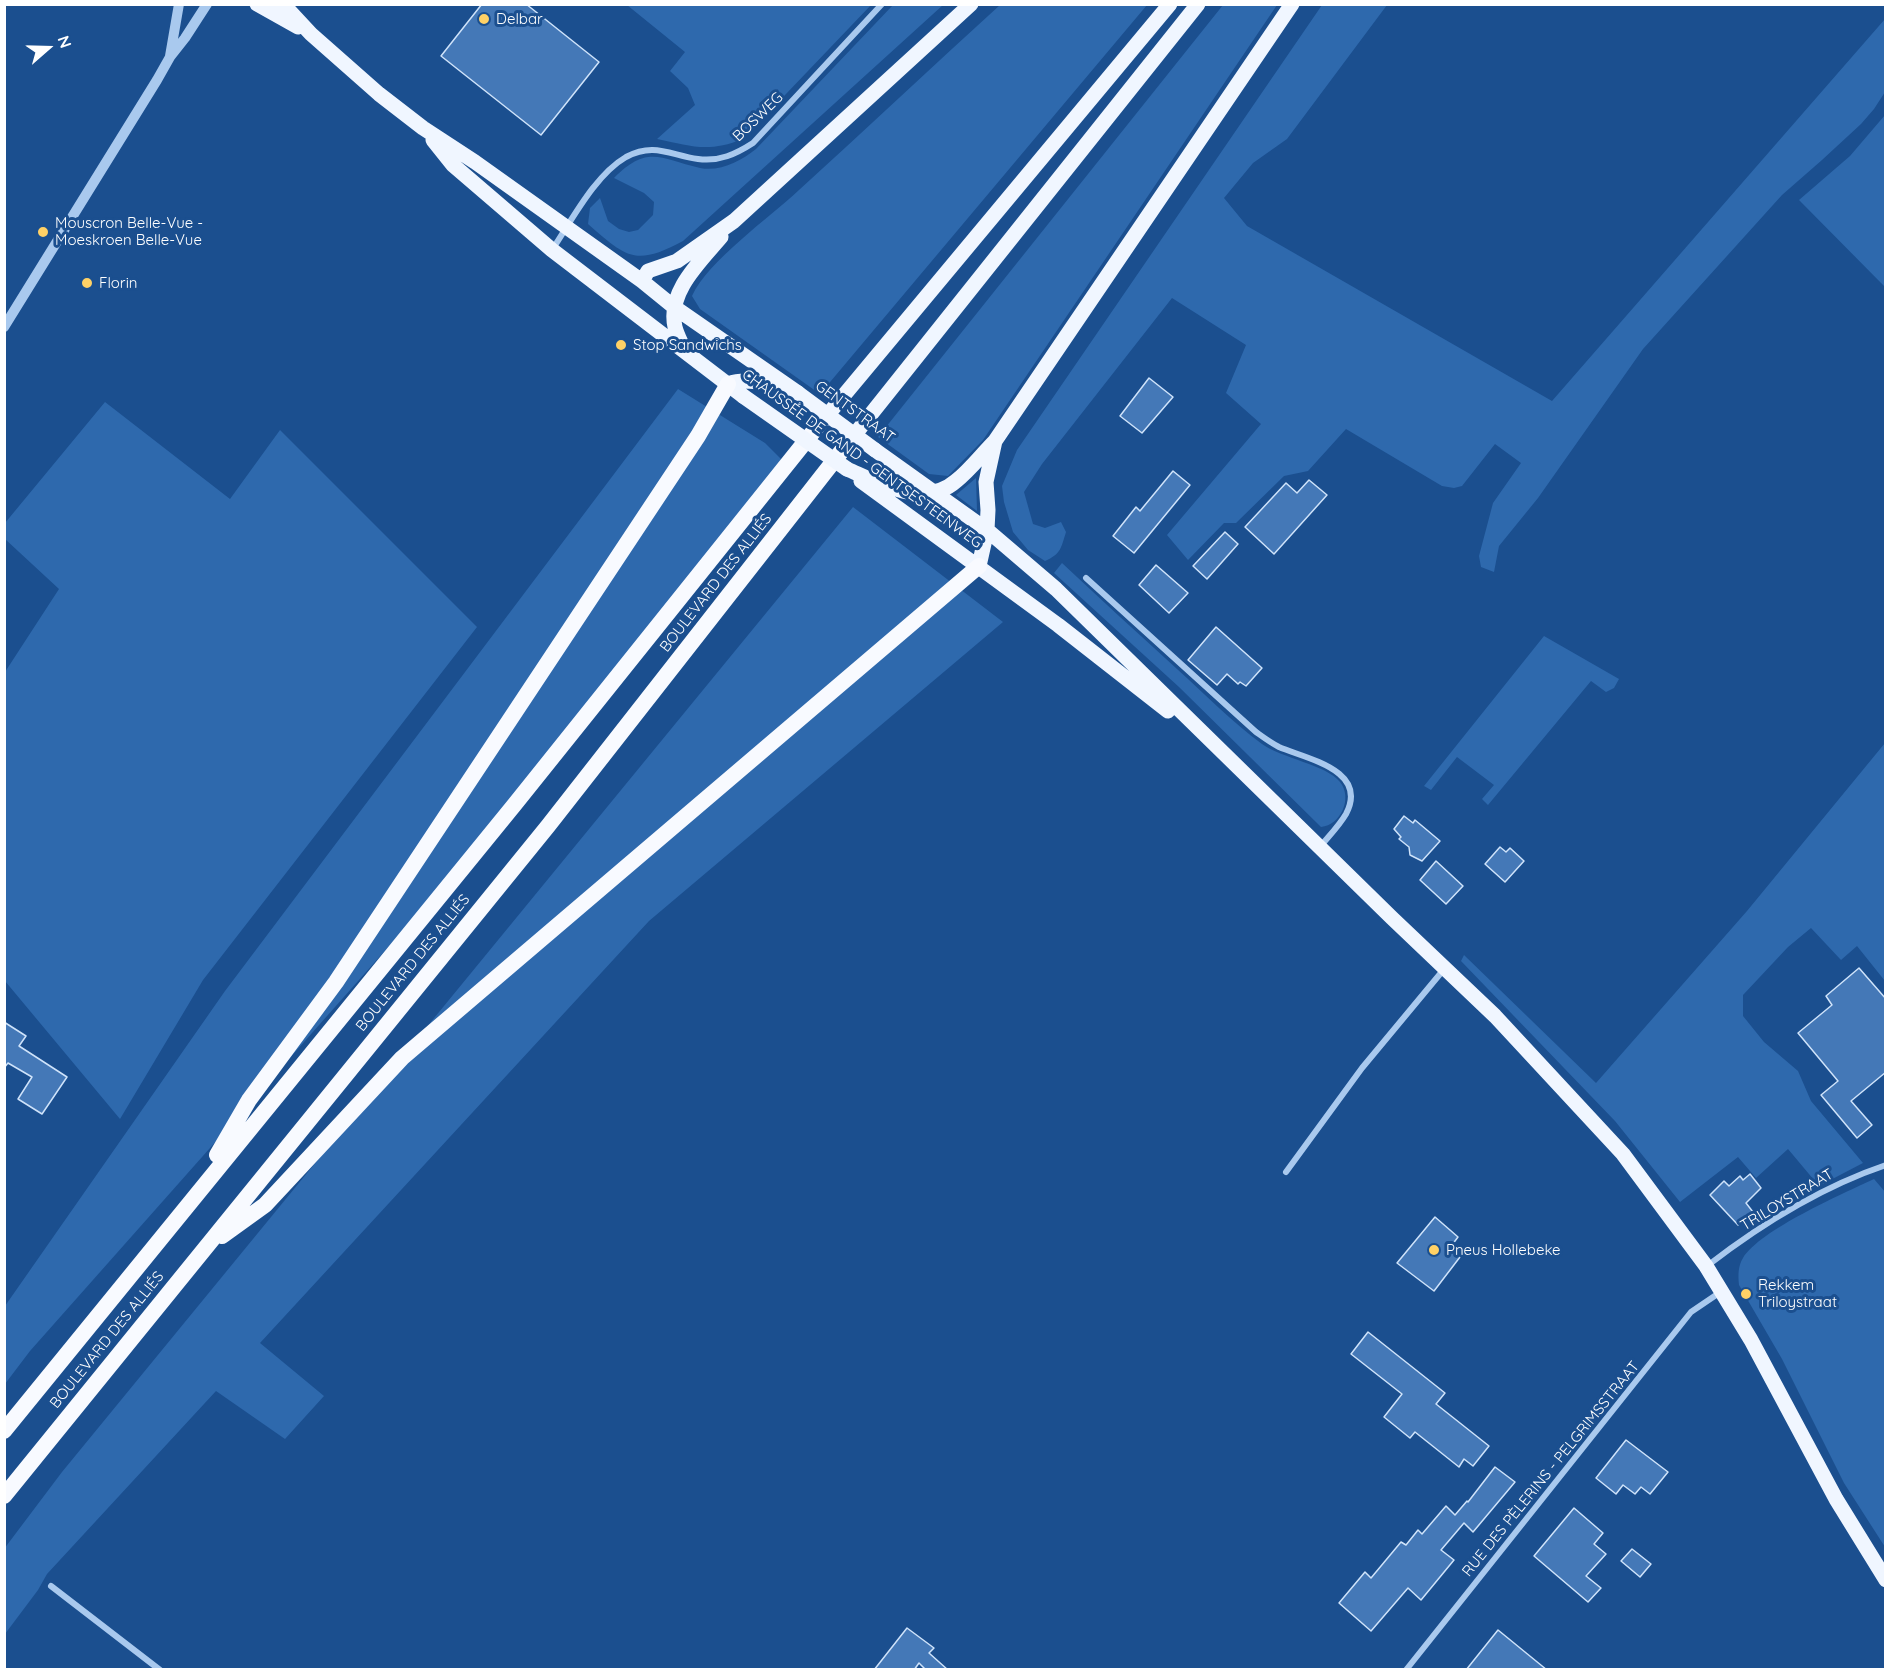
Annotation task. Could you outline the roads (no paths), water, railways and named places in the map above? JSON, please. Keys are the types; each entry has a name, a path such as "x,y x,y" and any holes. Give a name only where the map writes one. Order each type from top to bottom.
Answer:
{"highway":[{"path":"191,1200 249,1100 336,982 698,436 728,384"},
{"name":"BOULEVARD DES ALLIÉS","path":"4,1431 508,813 817,427"},
{"name":"BOULEVARD DES ALLIÉS","path":"4,1496 549,826 844,448"},
{"path":"204,1249 265,1205 402,1058 979,566"}],"main road":[{"path":"257,4 311,34"},
{"path":"283,4 311,34 423,128"},
{"path":"642,280 648,272 677,261 734,221 971,4"},
{"path":"817,427 1170,4"},
{"path":"844,448 1197,4"},
{"path":"847,470 906,493 934,492 955,483 995,441 1292,4"},
{"name":"GENTSTRAAT","path":"423,128 642,280 759,376 798,393 987,530 1056,589 1233,764"},
{"name":"CHAUSSÉE DE GAND - GENTSESTEENWEG","path":"423,128 453,165 552,250 743,396 1077,639 1233,764"},
{"path":"684,350 675,327 674,307 685,280 734,221"},
{"path":"728,384 759,376"},
{"path":"979,566 987,530 986,482 995,441"},
{"path":"1233,764 1495,1016 1623,1154 1706,1266 1751,1340 1836,1499 1886,1580"}],"street":[{"path":"170,57 179,4"},
{"path":"4,327 170,57 186,38 207,4"},
{"name":"BOSWEG","path":"552,250 596,184 613,166 636,152 648,149 663,150 698,159 722,159 736,154 753,143 882,4"},
{"path":"1086,578 1256,732 1276,746 1331,768 1345,778 1350,789 1351,800 1346,815 1320,848"},
{"path":"1286,1172 1362,1068 1445,967"},
{"name":"TRILOYSTRAAT","path":"1706,1266 1788,1211 1852,1176 1886,1165"},
{"name":"RUE DES PÈLERINS - PELGRIMSSTRAAT","path":"1406,1670 1692,1312 1722,1292"},
{"path":"51,1586 160,1670"}],"place":[{"name":"Delbar","path":"484,19"},
{"name":"Mouscron Belle-Vue - Moeskroen Belle-Vue","path":"43,232"},
{"name":"Florin","path":"87,283"},
{"name":"Stop Sandwichs","path":"621,345"},
{"name":"Pneus Hollebeke","path":"1434,1250"},
{"name":"Rekkem Triloystraat","path":"1746,1294"}]}
